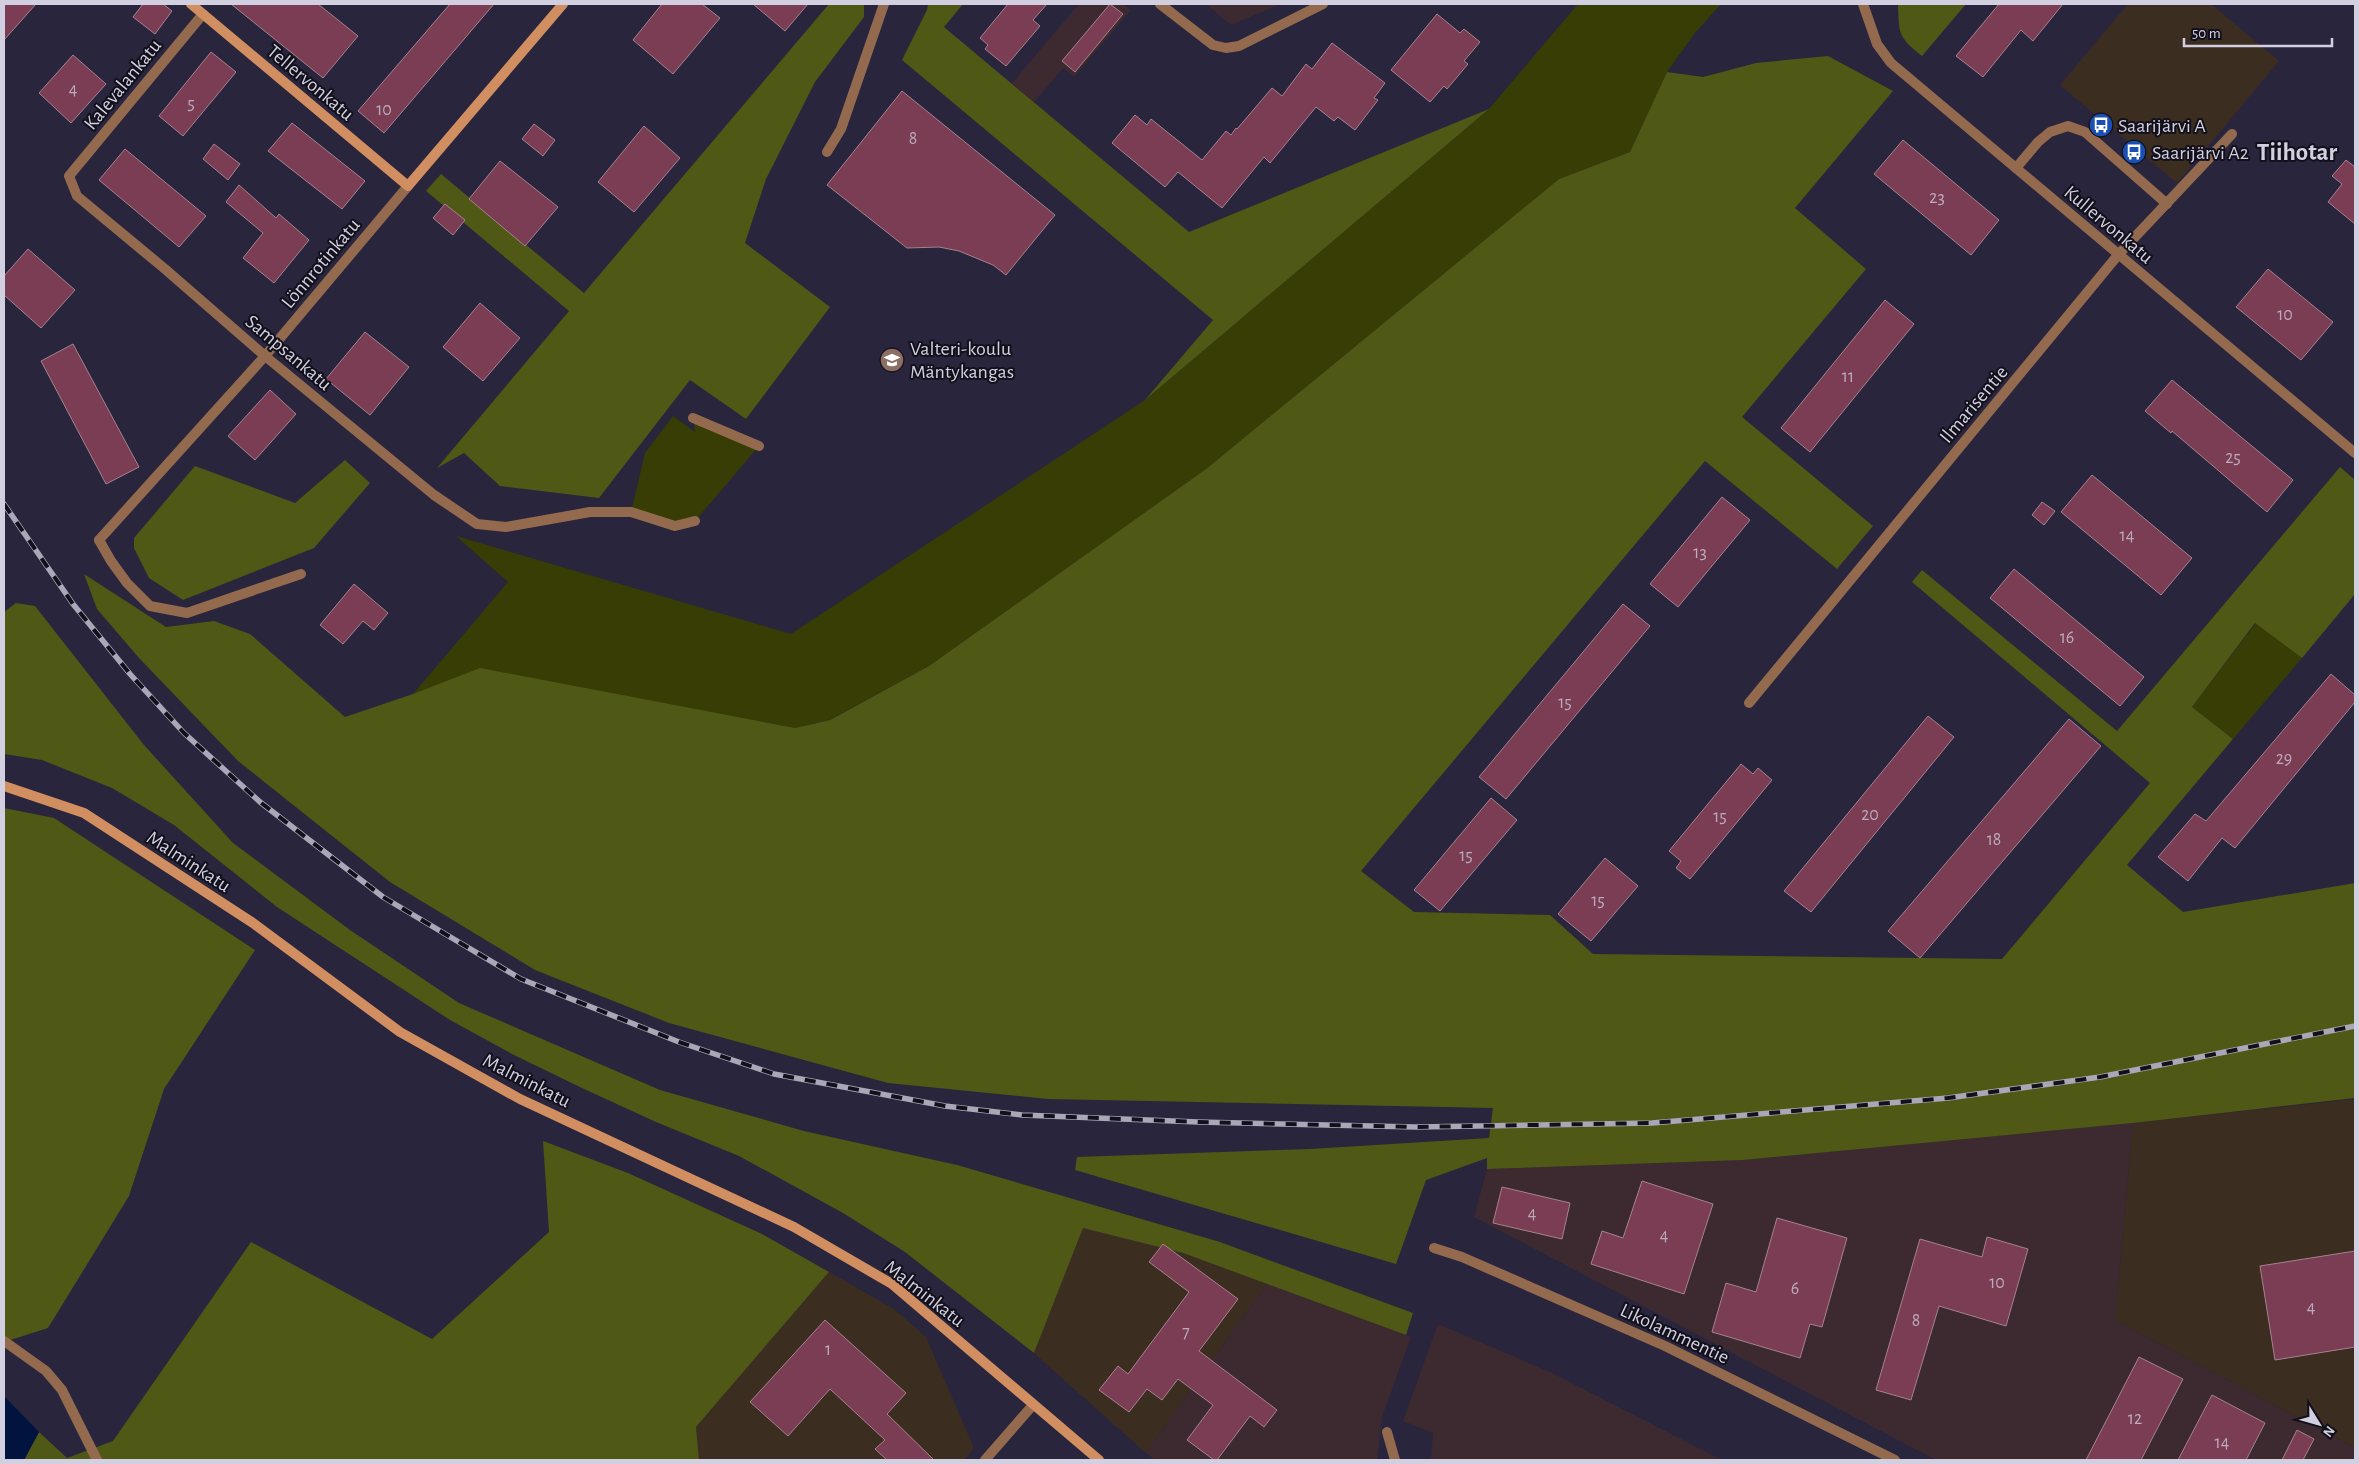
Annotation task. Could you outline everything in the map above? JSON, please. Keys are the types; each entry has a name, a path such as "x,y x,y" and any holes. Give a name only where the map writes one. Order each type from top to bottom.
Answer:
{"street":[{"name":"Tellervonkatu","path":"191,4 408,186"},
{"name":"Lönnrotinkatu","path":"301,574 187,613 150,606 127,583 99,540 265,356 563,4"},
{"path":"827,152 841,129 884,4"},
{"path":"1160,4 1213,45 1226,48 1239,46 1323,4"},
{"name":"Kullervonkatu","path":"1862,4 1877,44 1892,63 2118,256 2355,453"},
{"name":"Kalevalankatu","path":"69,176 203,14"},
{"path":"2016,168 2038,142 2050,132 2068,126 2085,132 2167,204"},
{"name":"Ilmarisentie","path":"1749,703 2118,256 2232,134"},
{"name":"Sampsankatu","path":"69,176 77,196 165,268 265,356 434,495 477,524 506,527 590,512 631,512 675,526 695,521"},
{"path":"693,418 759,446"},
{"name":"Malminkatu","path":"4,786 84,813 253,923 400,1032 520,1098 794,1228 892,1284 1099,1460"},
{"name":"Likolammentie","path":"1434,1248 1462,1257 1665,1346 1895,1460"},
{"path":"4,1341 46,1371 62,1390 98,1460"},
{"path":"985,1460 1033,1405"},
{"path":"1387,1432 1395,1460"}],"shaded area":[{"path":"1079,4 1123,4 1131,10 1074,77 1063,68 1034,102 1012,83"},
{"path":"1206,4 1281,4 1231,25"},
{"path":"2128,4 2211,4 2279,61 2177,183 2060,85"},
{"path":"2355,1099 2355,1448 2115,1320 2133,1123"},
{"path":"2133,1123 2115,1320 2355,1448 2355,1460 1936,1460 1474,1217 1487,1169 1743,1160"},
{"path":"1083,1228 1183,1253 1267,1284 1146,1453 1034,1353"},
{"path":"829,1272 894,1309 926,1337 974,1448 964,1460 699,1460 696,1427"},
{"path":"1267,1284 1411,1337 1382,1417 1377,1460 1155,1460 1146,1453"},
{"path":"1438,1324 1552,1373 1722,1460 1431,1460 1433,1433 1403,1421"}],"green space":[{"path":"829,4 864,4 864,17 815,82 766,179 745,243 830,307 746,419 690,380 599,498 500,486 464,453 437,468 569,311 426,191 441,174 584,293"},
{"path":"928,4 963,4 944,27 1189,232 1489,109 1145,400 1213,320 902,60 927,10"},
{"path":"1578,4 1721,4 1695,33 1667,72 1630,152 1559,179 1206,469 929,666 829,720 795,728 666,704 413,694 508,582 456,536 791,634 1145,400 1489,109"},
{"path":"1898,4 1966,4 1922,56 1908,44 1901,34"},
{"path":"1828,56 1893,91 1795,208 1866,269 1742,417 1873,526 1837,569 1705,461 1361,871 1414,912 1550,915 1593,954 2002,959 2150,783 1912,582 1922,570 2117,731 2340,467 2355,480 2355,594 2302,658 2255,623 2192,707 2233,739 2127,865 2183,912 2355,883 2355,1098 2133,1123 1743,1160 1487,1169 1487,1158 1426,1180 1396,1264 1075,1170 1077,1157 1310,1149 1489,1138 1493,1108 1048,1099 888,1083 669,1023 535,970 390,882 238,761 139,658 97,609 84,574 166,627 214,621 250,634 345,717 413,694 480,668 795,728 830,720 929,666 1206,469 1559,179 1630,152 1667,72 1703,77 1756,63"},
{"path":"673,416 695,432 693,418 759,446 695,521 675,526 631,512 645,453"},
{"path":"345,460 370,483 314,548 183,600 149,578 134,548 134,538 195,466 295,503"},
{"path":"16,603 35,606 144,745 233,843 350,930 459,1003 660,1090 804,1131 957,1165 1220,1242 1413,1313 1406,1335 1183,1253 1083,1228 1034,1353 905,1252 843,1213 739,1156 656,1122 582,1088 514,1055 450,1020 277,907 174,825 112,788 42,760 4,754 4,612"},
{"path":"2256,623 2302,658 2233,739 2192,707"},
{"path":"4,808 54,818 255,950 164,1089 129,1196 48,1328 4,1342"},
{"path":"543,1141 628,1173 762,1234 829,1272 696,1427 699,1460 24,1460 39,1432 67,1458 113,1441 251,1242 432,1339 549,1232"}],"water":[{"path":"4,1396 39,1432 24,1460 4,1460"}],"building":[{"path":"4,4 36,4 4,40"},
{"path":"143,4 163,4 172,11 155,34 133,17"},
{"path":"231,4 318,4 358,36 323,78"},
{"path":"450,4 494,4 384,133 358,111"},
{"path":"662,4 702,4 720,18 673,74 633,40"},
{"path":"753,4 808,4 785,31"},
{"path":"1008,4 1047,4 1033,20 1040,26 1006,66 985,49 988,45 980,38"},
{"path":"1110,4 1123,14 1075,72 1062,61"},
{"path":"1999,4 2063,4 2033,41 2021,30 1983,77 1956,56"},
{"path":"1437,14 1460,33 1464,29 1480,42 1464,61 1468,64 1447,89 1444,86 1430,102 1391,70"},
{"path":"1332,43 1385,83 1374,98 1378,100 1355,130 1338,117 1334,121 1316,107 1270,163 1264,157 1222,208 1178,172 1165,187 1112,143 1135,115 1147,125 1151,119 1202,160 1226,131 1231,135 1237,129 1272,88 1282,96 1306,64 1312,69"},
{"path":"211,52 236,72 183,136 159,116"},
{"path":"73,55 106,84 71,123 39,93"},
{"path":"902,91 1055,215 1006,275 993,265 959,251 939,247 907,248 827,185"},
{"path":"292,123 365,181 342,209 268,151"},
{"path":"534,124 555,140 543,156 522,139"},
{"path":"644,126 680,158 634,212 598,182"},
{"path":"1903,140 1999,220 1971,255 1874,174"},
{"path":"214,144 240,164 228,180 203,159"},
{"path":"125,149 206,216 179,247 99,180"},
{"path":"2346,160 2355,167 2355,224 2328,202 2342,184 2332,176"},
{"path":"500,161 558,207 525,246 469,199"},
{"path":"239,185 276,218 279,214 309,240 274,283 243,258 263,233 226,202"},
{"path":"445,204 465,220 453,235 433,218"},
{"path":"28,249 75,290 41,328 4,295 4,276"},
{"path":"2268,269 2333,322 2301,360 2236,307"},
{"path":"1885,300 1914,324 1810,452 1781,428"},
{"path":"480,303 520,338 483,381 443,347"},
{"path":"365,332 409,367 370,415 326,379"},
{"path":"73,344 139,467 106,484 41,361"},
{"path":"2172,380 2293,480 2267,512 2172,431 2171,433 2145,411"},
{"path":"270,390 296,414 255,460 228,436"},
{"path":"2092,475 2192,558 2161,595 2061,512"},
{"path":"1722,497 1750,520 1678,607 1650,584"},
{"path":"2042,502 2055,511 2044,525 2032,515"},
{"path":"2014,569 2144,677 2120,706 1990,598"},
{"path":"354,584 388,613 374,630 363,621 343,644 320,625"},
{"path":"1623,604 1650,626 1506,799 1479,777"},
{"path":"2331,674 2355,695 2355,702 2235,848 2222,838 2188,881 2158,857 2195,814 2206,821"},
{"path":"1928,716 1954,737 1811,912 1784,891"},
{"path":"2069,719 2101,746 1920,958 1888,931"},
{"path":"1741,764 1753,774 1758,768 1772,780 1690,879 1676,868 1681,861 1669,851"},
{"path":"1491,798 1517,820 1440,911 1414,890"},
{"path":"1605,858 1638,886 1591,941 1558,914"},
{"path":"1642,1181 1713,1204 1684,1294 1591,1264 1602,1231 1623,1238"},
{"path":"1502,1187 1570,1203 1562,1239 1493,1223"},
{"path":"1777,1218 1847,1238 1822,1327 1810,1324 1800,1358 1712,1332 1726,1283 1756,1292"},
{"path":"1987,1237 2028,1249 2006,1326 1939,1306 1911,1400 1876,1390 1920,1239 1982,1257"},
{"path":"1163,1244 1238,1299 1199,1351 1277,1410 1264,1427 1250,1416 1217,1460 1214,1460 1187,1440 1213,1405 1178,1379 1162,1400 1147,1389 1129,1412 1099,1390 1118,1366 1128,1374 1189,1292 1149,1262"},
{"path":"2355,1251 2355,1347 2275,1360 2260,1266"},
{"path":"825,1320 906,1393 887,1414 934,1460 887,1460 875,1449 885,1440 830,1389 788,1436 750,1402"},
{"path":"2139,1357 2183,1379 2141,1460 2086,1460"},
{"path":"2212,1395 2265,1423 2246,1460 2178,1460"},
{"path":"2297,1430 2314,1439 2303,1460 2282,1460"}],"railway":[{"path":"4,504 73,604 130,674 184,733 260,802 383,897 521,979 679,1042 774,1074 945,1106 1022,1115 1198,1122 1416,1127 1652,1123 1948,1098 2100,1077 2355,1026"}],"place":[{"name":"Saarijärvi A","path":"2101,125"},
{"name":"Saarijärvi A2","path":"2134,152"},
{"name":"Valteri-koulu Mäntykangas","path":"892,360"}],"district":[{"name":"Tiihotar","path":"2297,151"}]}
